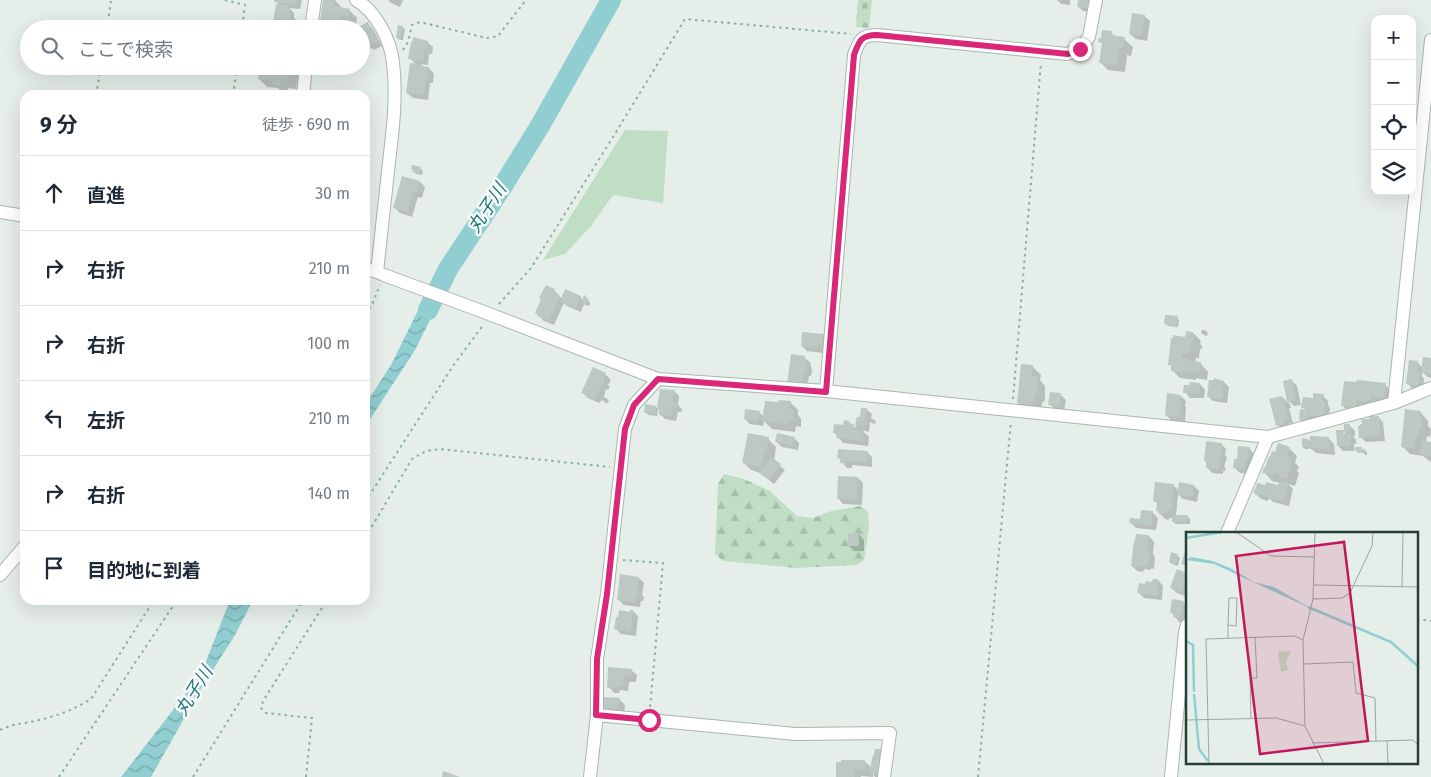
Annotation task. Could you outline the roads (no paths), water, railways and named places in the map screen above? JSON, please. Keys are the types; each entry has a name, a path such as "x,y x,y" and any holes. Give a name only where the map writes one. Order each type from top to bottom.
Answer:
{"street":[{"path":"312,20 315,0"},
{"path":"356,0 364,4 377,20 388,42 394,62 394,111 375,272 658,379 826,392 1268,437 1394,403 1431,388"},
{"path":"826,392 854,55 859,42 868,35 877,35 1068,54 1080,49 1089,37 1096,0"},
{"path":"1394,403 1431,40"},
{"path":"304,90 305,75"},
{"path":"0,212 20,215"},
{"path":"590,777 596,715 597,659 607,594 625,429 634,405 658,379"},
{"path":"1227,532 1268,437"},
{"path":"0,575 20,552"},
{"path":"1171,777 1186,628"},
{"path":"596,715 795,734 890,733 884,777"}],"water":[{"path":"432,282 446,288 415,350 370,419 370,397 391,365"},
{"path":"228,605 250,605 235,635 199,692 151,777 121,777 201,674"}],"waterway":[{"name":"丸子川","path":"428,310 448,269 541,124 611,0"}]}
